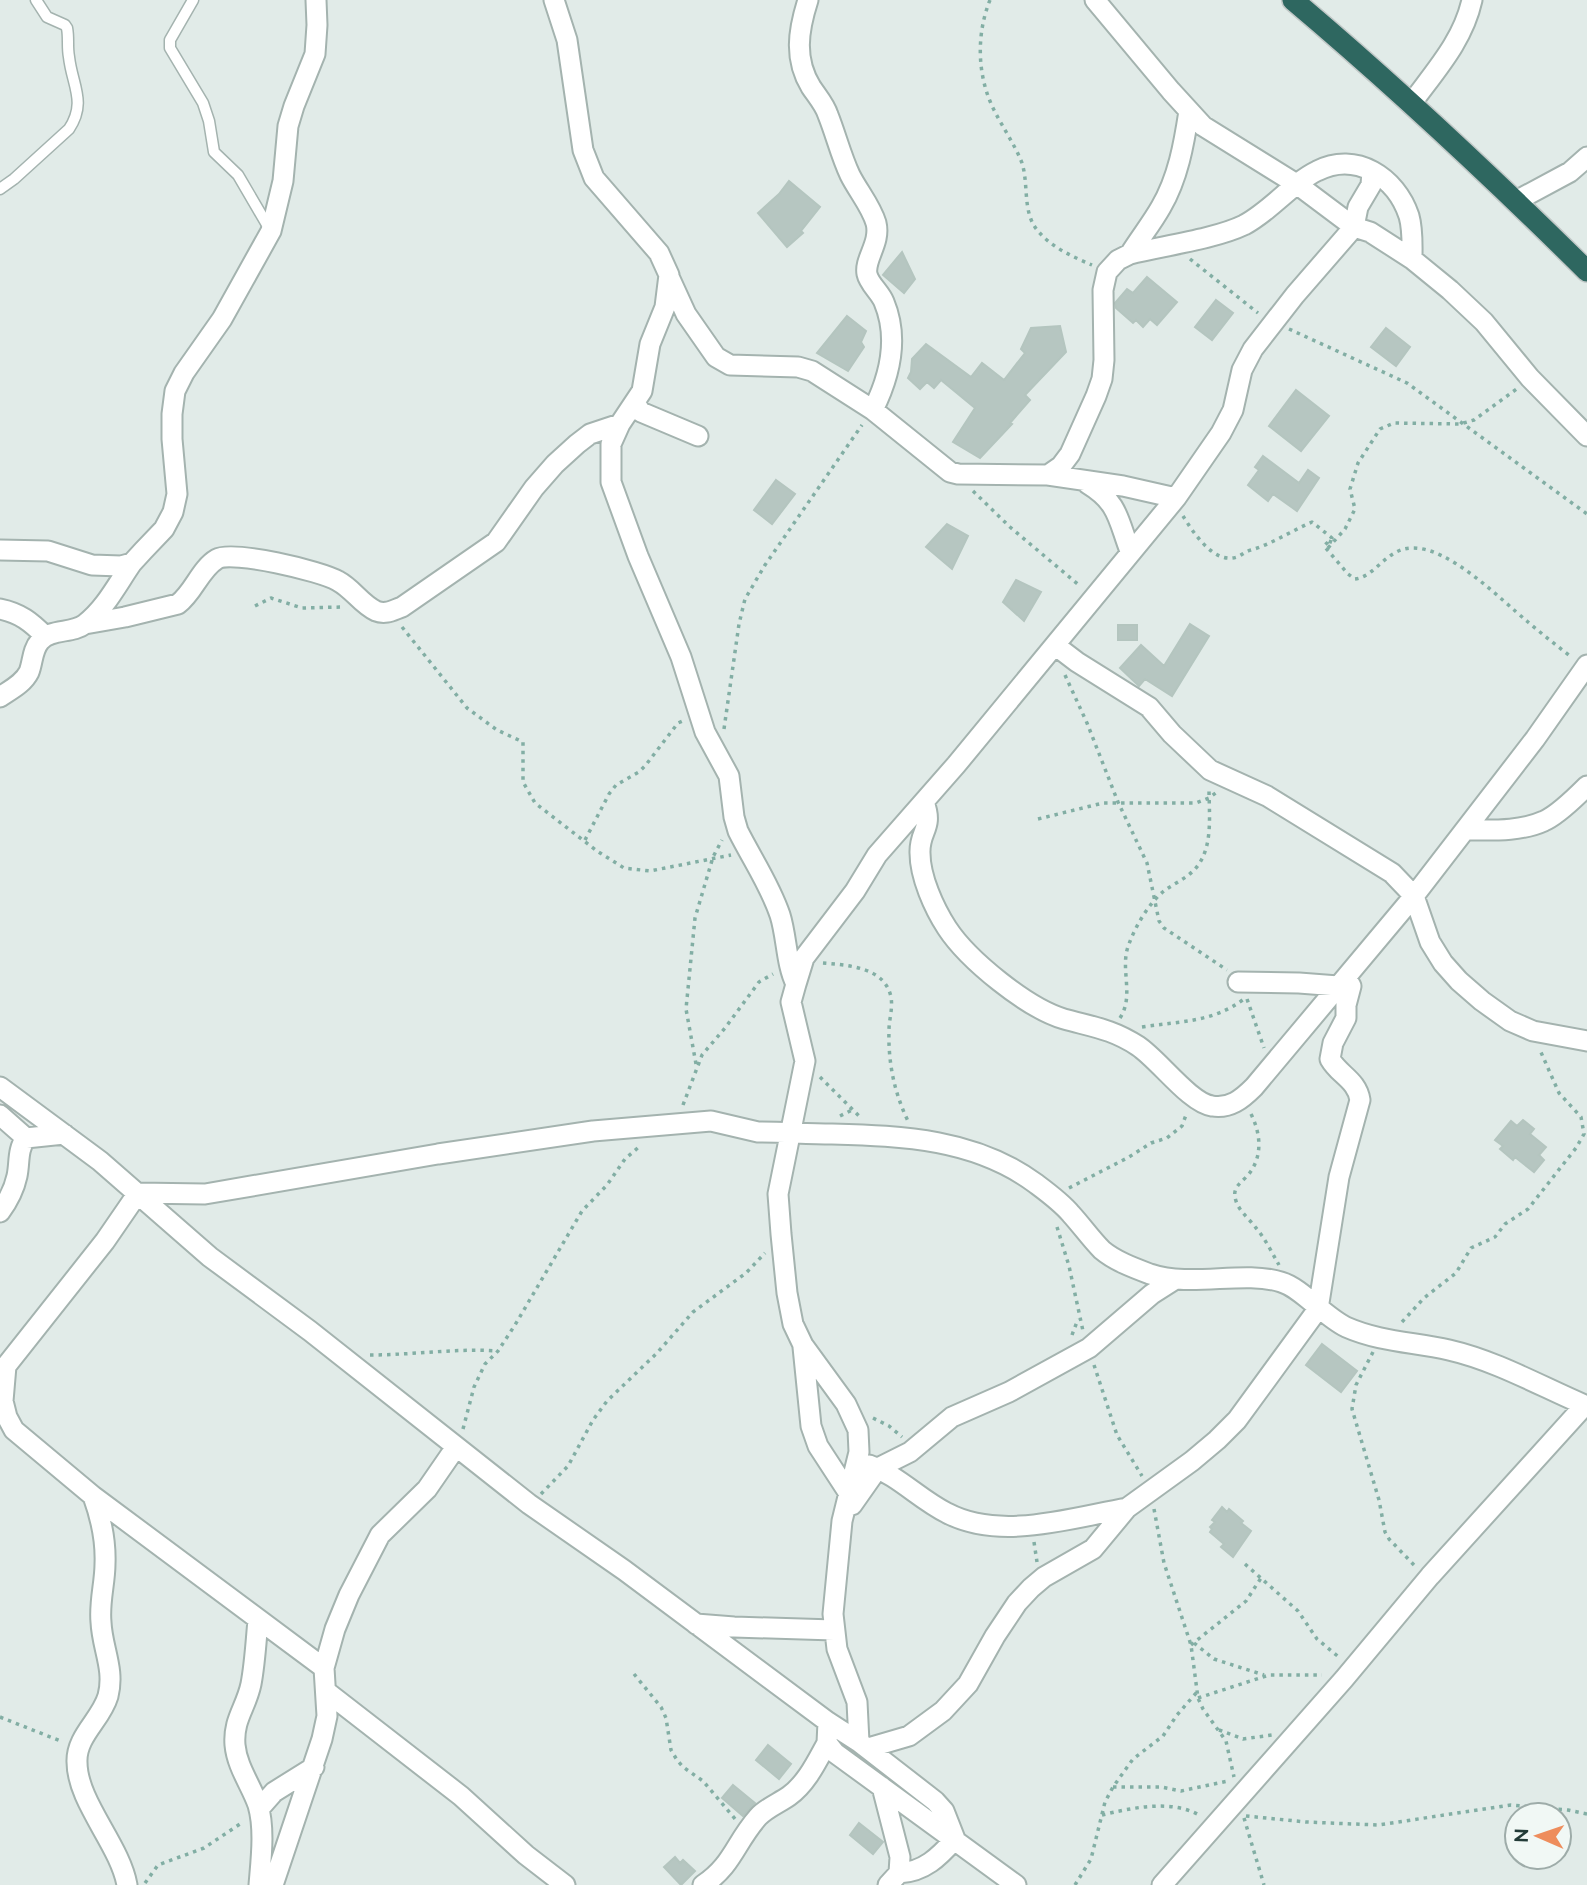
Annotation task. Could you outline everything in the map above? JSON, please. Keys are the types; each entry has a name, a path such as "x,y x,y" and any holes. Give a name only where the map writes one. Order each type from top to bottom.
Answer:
{"highway":[{"path":"1293,0 1411,104 1587,271"}],"street":[{"path":"85,624 111,594 132,563 164,529 173,512 177,494 172,439 176,391 184,373 222,319 271,232 283,181 288,126 315,54 316,0"},
{"path":"554,0 567,40 583,150 588,166 594,178 659,253 686,314 716,357 730,365 798,367 812,371 873,410 950,472 1048,475 1123,486 1176,498"},
{"path":"808,0 799,41 799,60 810,85 827,111 850,175 876,224 875,248 866,270 867,277 885,304 891,334 891,354 884,387 873,410"},
{"path":"1095,0 1189,111 1217,136 1298,185 1354,227 1370,232 1412,259 1484,322 1530,378 1587,436"},
{"path":"1411,104 1451,51 1464,27 1472,0"},
{"path":"1130,254 1161,206 1173,179 1184,142 1189,111"},
{"path":"1516,201 1570,172 1587,157"},
{"path":"1048,475 1070,454 1102,379 1103,290 1107,272 1118,260 1130,254 1243,225 1271,208 1314,172 1329,166 1360,164 1373,170 1387,183 1408,214 1412,259"},
{"path":"864,1745 857,1702 837,1649 834,1630 842,1521 860,1441 846,1404 803,1345 793,1324 781,1234 778,1194 803,1073 804,1051 791,1002 797,971 855,891 877,855 1055,647 1130,551 1176,498 1221,433 1233,410 1242,370 1253,349 1354,227 1358,207 1371,185 1373,170"},
{"path":"668,275 665,307 653,331 642,391 620,424 611,444 611,482 638,556 681,657 698,715 711,746 729,776 738,831 779,912 797,971"},
{"path":"635,403 641,412 698,436"},
{"path":"0,697 22,681 28,673 38,643 46,636 74,630 85,624 178,604 185,599 215,560 230,556 274,563 339,581 365,604 379,612 389,612 402,607 484,552 504,532 534,488 555,464 590,434 620,424"},
{"path":"1070,454 1084,481 1107,498 1114,507 1130,551"},
{"path":"0,550 48,551 92,565 110,567 132,563"},
{"path":"0,609 31,621 46,636"},
{"path":"1055,647 1149,707 1172,734 1210,770 1267,796 1392,873 1414,896 1430,942 1443,963 1482,1001 1510,1021 1533,1031 1587,1041"},
{"path":"925,802 929,821 920,843 919,855 931,897 947,928 967,951 1020,998 1063,1018 1114,1033 1152,1056 1187,1091 1210,1106 1226,1106 1241,1100 1414,896 1586,668"},
{"path":"1465,830 1531,826 1547,820 1587,786"},
{"path":"864,1745 909,1736 960,1695 1017,1603 1044,1577 1093,1549 1127,1508 1217,1440 1237,1420 1318,1309 1339,1177 1360,1100 1359,1091 1352,1081 1330,1059 1333,1043 1346,1018 1351,986 1342,982 1299,983 1242,990"},
{"path":"0,1087 138,1193 210,1257 340,1354 529,1504 696,1623 828,1722 864,1745 944,1811 955,1839"},
{"path":"0,1115 26,1138 64,1134"},
{"path":"138,1193 205,1194 558,1136 711,1121 749,1131 871,1135 940,1142 987,1156 1017,1171 1070,1212 1104,1251 1120,1262 1174,1280 1271,1280 1290,1285 1318,1309 1344,1326 1380,1339 1450,1350 1502,1368 1586,1406 1430,1576 1291,1739 1237,1787 1217,1822 1162,1885"},
{"path":"0,1212 12,1195 19,1153 26,1138"},
{"path":"138,1193 105,1241 6,1366 3,1401 7,1417 14,1430 93,1496 324,1668"},
{"path":"842,1521 878,1468 910,1452 952,1417 1009,1392 1089,1348 1127,1314 1174,1280"},
{"path":"803,1345 811,1426 818,1446 848,1492"},
{"path":"273,1885 314,1767 327,1716 324,1668 335,1629 349,1595 380,1535 427,1489 456,1447"},
{"path":"857,1461 898,1479 949,1514 985,1524 1018,1525 1060,1521 1127,1508"},
{"path":"93,1496 103,1528 105,1548 100,1610 110,1683 101,1712 78,1749 77,1770 125,1875 127,1885"},
{"path":"257,1620 251,1685 237,1718 235,1732 238,1761 259,1810 259,1885"},
{"path":"696,1623 834,1630"},
{"path":"327,1692 461,1796 526,1855 565,1885"},
{"path":"703,1885 723,1870 745,1833 760,1815 790,1796 804,1783 827,1743 828,1722"},
{"path":"898,1772 909,1736"},
{"path":"827,1743 835,1753 1016,1885"},
{"path":"259,1810 274,1792 314,1767"},
{"path":"882,1787 900,1857 893,1879"},
{"path":"893,1879 926,1866 955,1839"}],"lane":[{"path":"0,189 15,179 69,130 79,106 68,56 67,28 47,17 36,0"},
{"path":"193,0 176,27 170,40 170,48 202,103 209,121 214,152 237,175 271,232"}],"path":[{"path":"990,0 982,23 980,40 983,79 992,106 1021,162 1030,217 1036,229 1048,241 1107,272"},
{"path":"1172,243 1272,324 1291,330 1407,383 1587,514"},
{"path":"1332,538 1328,548 1345,528 1355,509 1350,489 1359,463 1380,429 1394,423 1460,424 1474,420 1530,378"},
{"path":"724,730 738,624 745,599 753,583 873,410"},
{"path":"958,474 990,509 1094,599"},
{"path":"1176,498 1192,529 1210,549 1227,558 1262,548 1282,535 1311,522 1332,538"},
{"path":"1332,538 1324,546 1355,579 1366,575 1389,556 1409,548 1430,552 1457,564 1586,668"},
{"path":"254,606 271,598 310,609 365,604"},
{"path":"389,612 467,708 497,730 523,742 522,772 528,792 543,811 584,841 624,867 635,870 664,869 713,857 751,855"},
{"path":"1055,647 1118,802 1147,863 1159,921 1164,929 1224,967 1242,990 1271,1066"},
{"path":"584,841 616,785 645,766 678,723 698,715"},
{"path":"1114,1033 1125,1010 1127,948 1154,900 1199,866 1207,845 1210,770"},
{"path":"1038,819 1087,806 1118,802 1184,804 1209,798"},
{"path":"697,1066 687,1020 695,918 713,857 734,817"},
{"path":"669,1126 683,1105 702,1055 759,982 769,974 824,964 854,966 879,978 887,987 892,1008 889,1029 893,1081 900,1105 921,1140"},
{"path":"1114,1033 1138,1027 1194,1022 1220,1014 1242,990"},
{"path":"1430,1576 1401,1553 1385,1532 1379,1500 1355,1422 1353,1398 1356,1385 1380,1339 1405,1321 1424,1298 1456,1273 1471,1248 1494,1237 1505,1224 1528,1209 1584,1134 1581,1117 1559,1093 1533,1031"},
{"path":"804,1051 811,1070 854,1110 871,1135"},
{"path":"1051,1196 1097,1175 1175,1132 1187,1118 1180,1101 1187,1091"},
{"path":"1241,1100 1256,1125 1259,1135 1258,1151 1255,1164 1236,1188 1234,1195 1290,1285"},
{"path":"456,1447 479,1374 498,1351 582,1212 614,1177 625,1159 641,1146"},
{"path":"529,1504 568,1466 593,1420 607,1401 657,1353 693,1312 754,1266 781,1234"},
{"path":"340,1354 418,1353 449,1349 498,1351"},
{"path":"846,1404 898,1432 910,1452"},
{"path":"1018,1525 1033,1540 1037,1566 1044,1577"},
{"path":"1245,1564 1298,1611 1325,1647 1349,1672"},
{"path":"1261,1578 1246,1601 1192,1644 1214,1659 1266,1676"},
{"path":"1198,1698 1266,1676 1349,1672"},
{"path":"634,1674 661,1707 669,1726 671,1750 677,1760 709,1787 745,1833"},
{"path":"1075,1885 1091,1859 1102,1815 1113,1787 1133,1759 1163,1736 1197,1692"},
{"path":"0,1717 78,1749"},
{"path":"1219,1730 1243,1738 1271,1735 1291,1739"},
{"path":"1113,1787 1161,1787 1181,1790 1237,1787 1264,1885"},
{"path":"1244,1816 1378,1825 1511,1805 1587,1814"},
{"path":"1102,1815 1152,1806 1186,1810 1217,1822"},
{"path":"144,1885 158,1865 204,1848 259,1810"}],"building":[{"path":"789,181 820,207 801,231 803,233 787,247 758,213"},
{"path":"902,252 915,279 904,293 883,275"},
{"path":"1147,277 1177,302 1157,325 1150,319 1143,327 1136,320 1133,323 1116,308 1115,303 1127,289 1133,293"},
{"path":"1216,300 1233,313 1212,340 1195,327"},
{"path":"847,316 866,331 861,342 864,347 848,371 817,353"},
{"path":"1060,326 1066,352 1025,395 1030,400 980,458 953,442 975,408 941,380 934,388 927,382 920,389 908,378 912,359 926,344 971,377 982,363 1004,380 1025,353 1021,349 1031,328"},
{"path":"1386,328 1410,347 1396,366 1371,347"},
{"path":"1296,390 1329,416 1301,451 1269,426"},
{"path":"1263,456 1299,483 1308,470 1319,478 1297,511 1273,494 1268,501 1248,485 1259,470 1255,467"},
{"path":"776,480 795,494 772,524 754,510"},
{"path":"947,524 968,536 952,569 926,547"},
{"path":"1016,580 1041,592 1024,621 1003,602"},
{"path":"1190,624 1209,636 1172,696 1145,679 1139,686 1120,668 1141,645 1164,666"},
{"path":"1118,625 1137,625 1137,640 1118,640"},
{"path":"1523,1120 1534,1129 1530,1134 1546,1147 1539,1155 1544,1160 1534,1172 1515,1157 1513,1160 1500,1149 1503,1146 1495,1140 1511,1121 1517,1126"},
{"path":"1322,1344 1357,1371 1341,1392 1306,1365"},
{"path":"1222,1507 1227,1512 1229,1509 1251,1531 1233,1557 1221,1547 1224,1544 1210,1532 1210,1527 1215,1522 1212,1520"},
{"path":"768,1745 791,1764 779,1779 756,1760"},
{"path":"733,1785 755,1803 743,1816 722,1798"},
{"path":"859,1823 883,1842 873,1854 850,1835"},
{"path":"675,1857 680,1863 683,1860 695,1871 681,1885 664,1867"}]}
